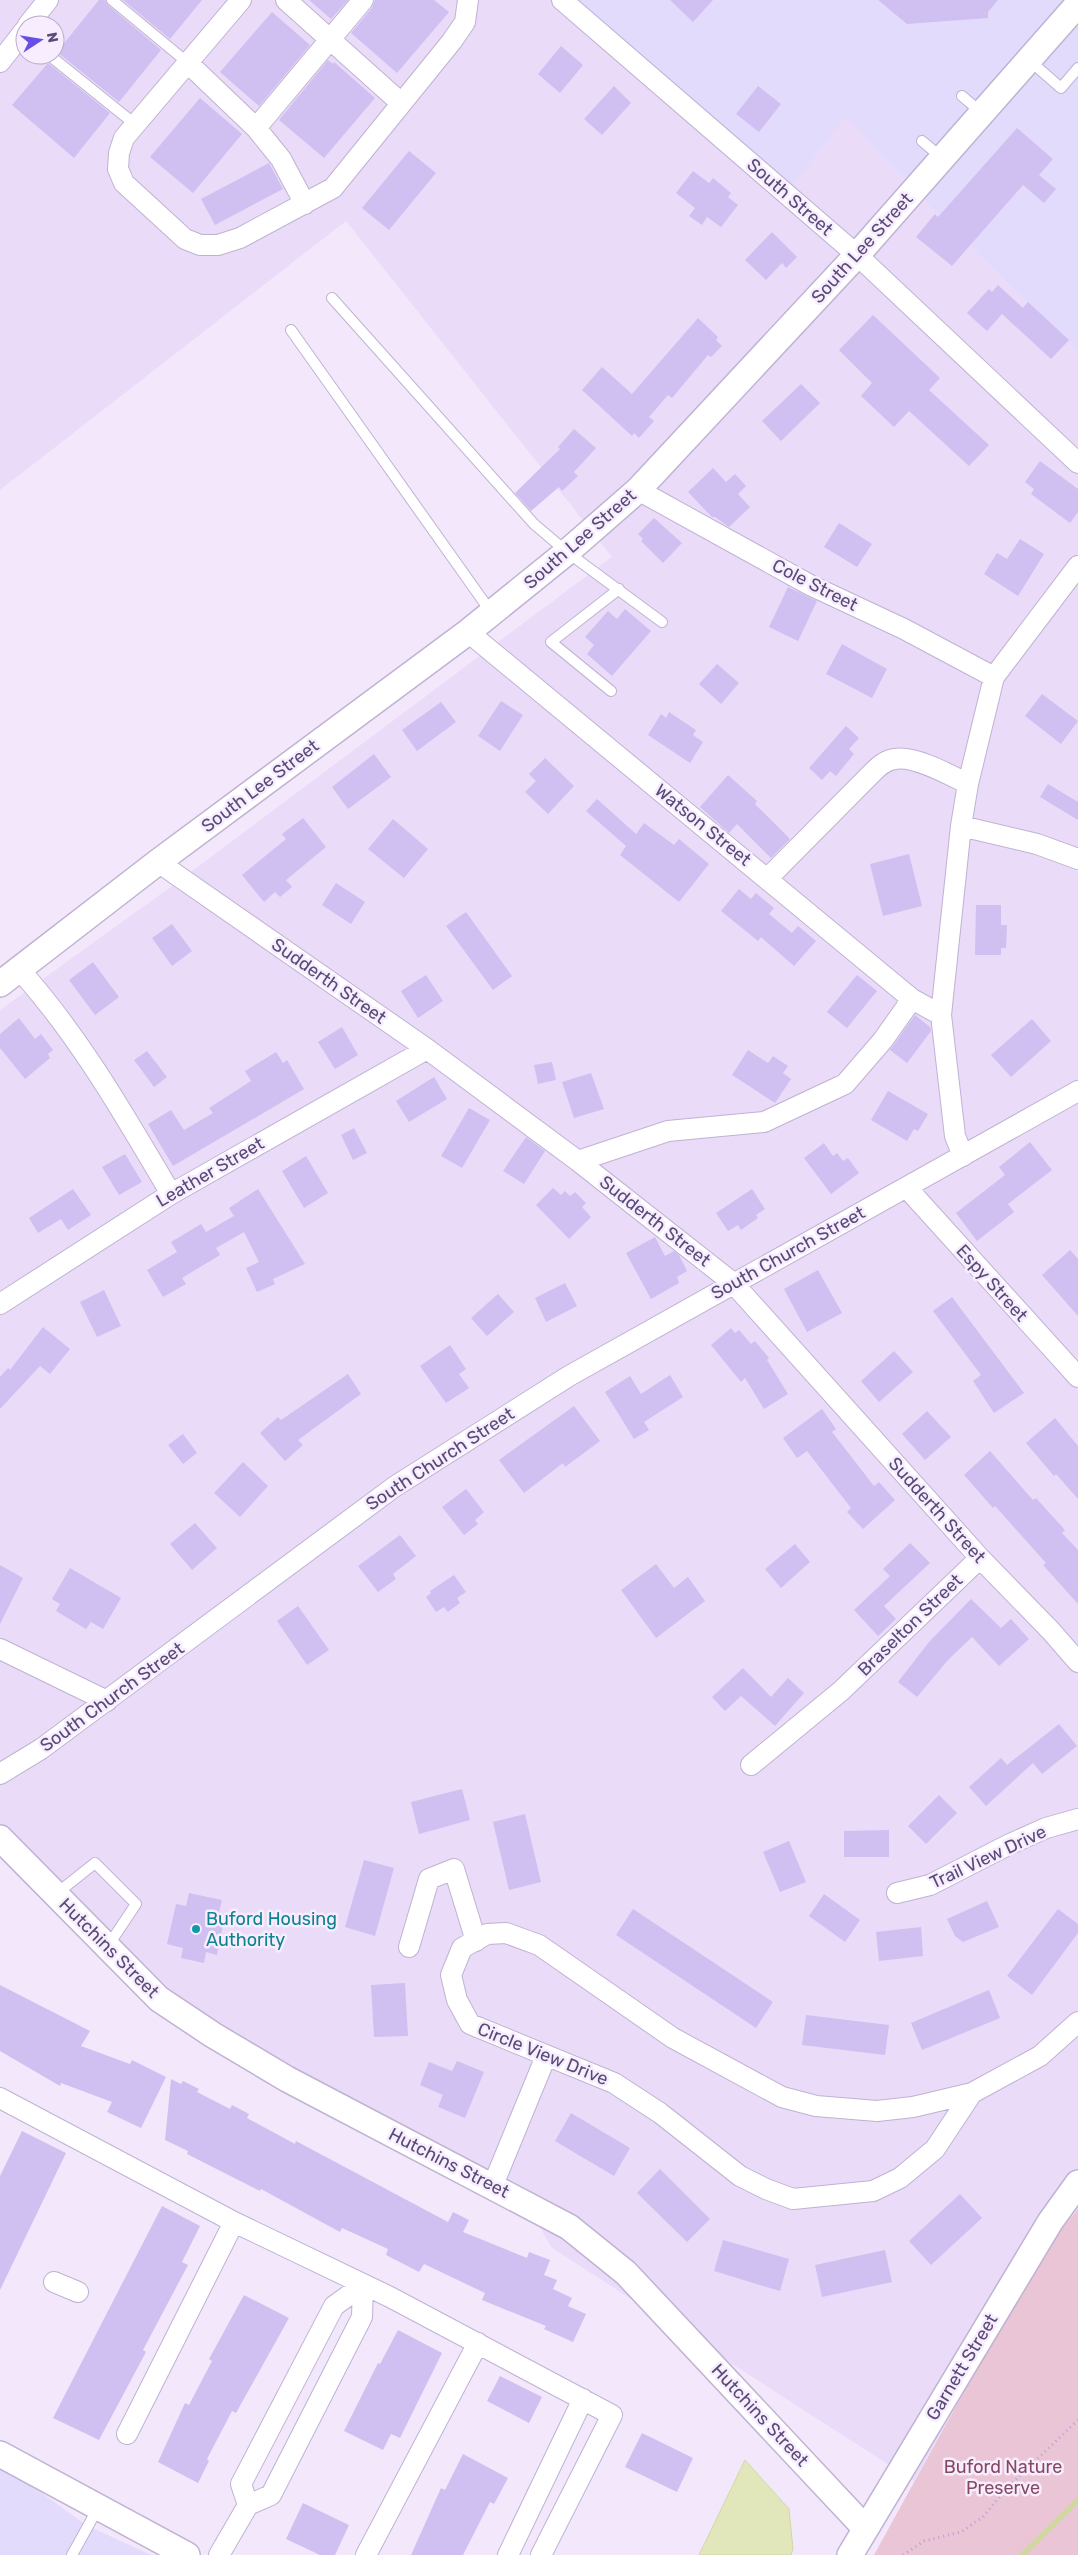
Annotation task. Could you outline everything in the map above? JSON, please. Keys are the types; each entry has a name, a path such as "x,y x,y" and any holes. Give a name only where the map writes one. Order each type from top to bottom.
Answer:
{"street":[{"path":"36,15 48,0"},
{"path":"286,0 402,103"},
{"path":"256,128 363,0"},
{"path":"239,1 124,138 119,152 118,169 124,183 185,239 200,245 218,245 240,238 333,188 465,22 468,0"},
{"name":"South Street","path":"562,0 858,255 1078,463"},
{"name":"South Lee Street","path":"9,976 158,862 468,632 567,552 638,490 858,255 1077,6"},
{"path":"0,62 15,43"},
{"path":"188,63 256,128 281,159 306,204"},
{"name":"Cole Street","path":"638,490 810,585 904,629 994,677"},
{"path":"963,1156 954,1128 941,1015 961,826 968,784 994,677 1078,566"},
{"name":"Watson Street","path":"468,632 768,878 912,999 941,1015"},
{"path":"768,878 872,773 890,760 901,758 915,762 968,784"},
{"path":"961,826 1037,844 1078,859"},
{"name":"Sudderth Street","path":"158,862 426,1049 578,1161 733,1283 980,1558 1051,1631 1078,1662"},
{"path":"9,976 72,1035 106,1085 171,1194"},
{"path":"578,1161 668,1130 764,1122 845,1084 883,1040 912,999"},
{"name":"Leather Street","path":"0,1304 171,1194 426,1049"},
{"name":"South Church Street","path":"0,1774 41,1750 394,1487 568,1376 1078,1091"},
{"name":"Espy Street","path":"907,1188 1078,1377"},
{"name":"Braselton Street","path":"751,1765 841,1691 980,1558"},
{"path":"0,1649 107,1701"},
{"name":"Trail View Drive","path":"897,1893 930,1885 1008,1845 1046,1828 1078,1819"},
{"name":"Hutchins Street","path":"0,1838 159,1999 213,2035 287,2079 569,2226 626,2273 865,2528"},
{"path":"409,1947 429,1879 454,1869 476,1941"},
{"name":"Circle View Drive","path":"972,2093 935,2149 900,2178 873,2191 793,2199 766,2190 740,2176 660,2113 614,2083 470,2024 457,2000 451,1975 462,1948 487,1934 506,1933 539,1945 673,2038 782,2097 816,2106 877,2111 913,2107 972,2093 1040,2056 1078,2022"},
{"path":"492,2185 546,2056"},
{"path":"2,2102 234,2222 390,2297 612,2414 541,2555"},
{"name":"Garnett Street","path":"850,2555 1050,2222 1078,2183"},
{"path":"127,2434 234,2222"},
{"path":"54,2282 78,2292"},
{"path":"248,2505 241,2484 334,2306 363,2285"},
{"path":"219,2555 248,2505 271,2495 362,2317 363,2285"},
{"path":"366,2555 478,2343"},
{"path":"286,2398 315,2409"},
{"path":"508,2555 583,2399"},
{"path":"0,2454 185,2554"},
{"path":"523,2524 550,2536"}],"lane":[{"path":"112,0 188,63"},
{"path":"1030,60 1061,88 1078,68"},
{"path":"61,65 136,125"},
{"path":"962,96 982,113"},
{"path":"922,140 942,158"},
{"path":"332,298 534,524 567,552 662,622"},
{"path":"291,330 492,613"},
{"path":"611,691 551,642 619,589"},
{"path":"56,1894 94,1863 136,1904 107,1948"},
{"path":"72,2555 99,2506"}],"path":[{"path":"903,2555 924,2541 961,2532 983,2517 1008,2488 1078,2420"}],"shaded area":[{"path":"0,0 548,0 784,194 846,116 948,225 1078,352 1078,2209 1037,2259 914,2481 552,2248 530,2210 204,2031 0,1849 0,1010 172,886 612,557 346,221 0,490"},
{"path":"548,0 1078,0 1078,352 948,225 846,117 784,195"},
{"path":"745,2460 789,2509 793,2549 791,2555 699,2555"},
{"path":"0,2463 86,2525 151,2555 0,2555"}],"green space":[{"name":"Buford Nature Preserve","path":"1078,2209 1078,2555 874,2555 1037,2259"}],"building":[{"path":"99,0 105,0 108,5 161,50 119,102 65,58 65,42"},
{"path":"123,0 202,0 170,39"},
{"path":"309,0 348,0 331,19"},
{"path":"375,0 434,0 449,12 397,73 351,33 372,8"},
{"path":"670,0 713,0 693,22"},
{"path":"878,0 998,0 988,12 988,18 907,24"},
{"path":"272,12 310,45 259,106 220,72"},
{"path":"561,46 583,65 560,93 538,74"},
{"path":"328,60 333,64 334,62 375,98 324,158 279,120"},
{"path":"46,65 50,65 110,113 74,158 12,105"},
{"path":"614,86 631,103 602,135 584,119"},
{"path":"758,86 781,104 759,132 736,114"},
{"path":"200,98 242,134 193,193 150,157"},
{"path":"1017,128 1053,159 1039,175 1056,189 1044,203 1023,185 952,266 916,237 935,214 938,217"},
{"path":"409,151 436,173 389,230 362,208"},
{"path":"269,163 283,189 215,225 201,199"},
{"path":"693,171 709,183 713,178 731,193 728,197 738,205 721,227 707,217 702,225 689,216 695,208 676,193"},
{"path":"772,232 797,257 786,268 782,263 766,280 745,260"},
{"path":"998,285 1023,308 1028,302 1069,340 1051,359 1002,314 987,331 967,313 989,289 992,292"},
{"path":"873,315 940,378 929,390 989,445 969,466 909,411 894,427 861,396 872,383 839,350"},
{"path":"698,318 718,337 716,340 722,346 711,357 708,355 672,398 668,395 649,417 654,421 639,438 634,433 632,436 582,390 602,367 632,394"},
{"path":"801,384 820,403 781,441 762,421"},
{"path":"574,429 596,448 574,472 578,476 562,491 559,487 531,511 515,493 560,449 558,447"},
{"path":"1040,461 1078,489 1078,512 1070,523 1031,494 1034,489 1025,482"},
{"path":"713,468 726,482 735,474 746,486 738,494 750,507 729,527 715,517 712,517 688,492"},
{"path":"654,518 682,543 663,563 641,541 643,539 638,534"},
{"path":"839,523 872,544 857,567 824,547"},
{"path":"1020,539 1044,554 1018,596 984,574 997,553 1007,559"},
{"path":"788,587 817,601 798,641 769,627"},
{"path":"625,609 651,631 612,676 587,654 594,645 585,637 608,611 617,619"},
{"path":"842,644 887,669 872,698 826,674"},
{"path":"717,664 739,683 721,704 699,684"},
{"path":"1042,694 1078,721 1061,744 1025,716"},
{"path":"501,701 523,715 500,751 478,736"},
{"path":"441,702 456,722 417,751 402,730"},
{"path":"669,712 696,730 693,735 703,742 690,763 648,735 661,714 666,718"},
{"path":"846,726 859,738 849,749 854,754 836,776 830,771 822,780 809,768"},
{"path":"374,754 391,777 348,809 332,787"},
{"path":"545,758 574,786 548,814 525,792 536,781 529,774"},
{"path":"728,775 757,801 755,804 790,839 771,858 737,824 729,833 700,807"},
{"path":"1048,784 1078,802 1078,820 1040,797"},
{"path":"597,799 636,834 644,823 674,845 679,839 709,864 679,902 620,855 626,846 586,811"},
{"path":"303,818 326,847 286,880 292,887 280,897 275,892 264,902 242,875 286,839 282,834"},
{"path":"393,819 428,849 404,878 368,849"},
{"path":"909,854 922,906 883,916 870,864"},
{"path":"336,883 365,902 351,924 322,905"},
{"path":"739,889 751,899 756,893 774,908 769,914 792,933 798,926 816,941 794,966 761,937 758,941 721,911"},
{"path":"976,905 1001,905 1001,925 1007,925 1006,948 1001,948 1001,955 975,955"},
{"path":"466,912 512,976 493,990 446,926"},
{"path":"172,924 192,951 172,966 152,938"},
{"path":"93,962 119,997 95,1015 69,980"},
{"path":"426,975 443,1001 418,1018 401,991"},
{"path":"857,975 877,991 847,1028 827,1012"},
{"path":"915,1015 930,1027 931,1031 907,1063 890,1050"},
{"path":"19,1018 35,1039 41,1034 53,1050 48,1054 50,1058 25,1079 0,1048 0,1034"},
{"path":"1032,1019 1051,1041 1011,1077 991,1055"},
{"path":"342,1027 358,1055 335,1069 318,1042"},
{"path":"748,1050 768,1063 773,1056 788,1066 783,1073 791,1079 775,1103 732,1075"},
{"path":"147,1051 167,1077 154,1087 134,1060"},
{"path":"276,1052 283,1063 287,1060 304,1089 173,1166 148,1124 171,1110 184,1130 213,1113 209,1108 251,1081 245,1071"},
{"path":"552,1062 556,1080 538,1084 534,1065"},
{"path":"591,1073 604,1109 574,1118 562,1082"},
{"path":"434,1077 447,1099 409,1122 396,1101"},
{"path":"888,1091 928,1114 918,1131 914,1129 907,1141 871,1120"},
{"path":"469,1108 490,1120 462,1168 441,1156"},
{"path":"354,1128 367,1153 353,1160 341,1135"},
{"path":"526,1137 545,1151 524,1184 503,1171"},
{"path":"1030,1142 1052,1170 1008,1204 1014,1212 977,1241 956,1213 1005,1175 999,1167"},
{"path":"824,1143 833,1156 837,1153 843,1161 848,1158 859,1173 831,1194 804,1158"},
{"path":"125,1154 142,1182 119,1195 102,1167"},
{"path":"306,1156 328,1193 304,1208 282,1171"},
{"path":"553,1188 561,1195 565,1191 570,1196 575,1192 586,1203 582,1207 591,1217 569,1239 536,1205"},
{"path":"73,1189 91,1215 68,1230 61,1219 38,1233 29,1218"},
{"path":"258,1189 305,1264 273,1279 275,1284 257,1292 246,1268 259,1262 244,1232 216,1248 220,1255 182,1278 186,1284 163,1297 147,1270 177,1252 171,1242 201,1224 206,1232 234,1216 229,1208"},
{"path":"752,1189 765,1209 756,1215 758,1218 741,1230 738,1225 728,1231 716,1213"},
{"path":"655,1237 665,1256 674,1251 679,1255 687,1271 677,1277 679,1283 651,1299 626,1253"},
{"path":"1070,1250 1078,1259 1078,1316 1042,1275"},
{"path":"818,1270 842,1313 807,1332 784,1289"},
{"path":"565,1283 577,1306 546,1322 535,1298"},
{"path":"104,1290 121,1326 97,1337 80,1302"},
{"path":"498,1294 514,1312 487,1336 471,1318"},
{"path":"952,1297 1024,1393 994,1413 973,1381 981,1375 933,1311"},
{"path":"43,1327 70,1349 50,1374 40,1366 0,1409 0,1377 8,1368 10,1370"},
{"path":"731,1328 735,1333 739,1330 751,1344 755,1341 769,1358 767,1360 788,1394 764,1409 745,1378 741,1382 711,1345"},
{"path":"450,1345 466,1369 459,1374 469,1388 446,1403 420,1366"},
{"path":"894,1351 913,1372 879,1402 861,1381"},
{"path":"348,1374 361,1394 298,1440 303,1445 285,1461 260,1433 278,1417 281,1420"},
{"path":"670,1375 683,1397 644,1422 649,1430 634,1439 605,1392 630,1376 641,1394"},
{"path":"574,1406 600,1441 565,1467 563,1463 524,1493 499,1460"},
{"path":"822,1409 836,1429 832,1432 874,1486 879,1482 895,1500 863,1529 847,1512 851,1508 807,1451 797,1458 783,1438"},
{"path":"927,1411 951,1437 925,1460 902,1434"},
{"path":"1055,1418 1078,1446 1078,1499 1056,1474 1054,1476 1026,1443"},
{"path":"183,1434 197,1453 183,1464 168,1445"},
{"path":"990,1451 1033,1500 1036,1498 1065,1530 1062,1533 1078,1550 1078,1604 1043,1565 1046,1563 995,1506 993,1508 964,1475"},
{"path":"243,1462 268,1486 240,1517 214,1493"},
{"path":"466,1489 484,1512 475,1520 478,1524 464,1535 442,1507"},
{"path":"195,1523 217,1548 192,1570 170,1544"},
{"path":"400,1535 416,1556 393,1574 396,1579 378,1592 358,1566"},
{"path":"910,1543 930,1563 884,1606 896,1619 878,1636 854,1610 890,1576 883,1569"},
{"path":"795,1544 810,1562 781,1588 765,1569"},
{"path":"656,1564 674,1588 688,1577 705,1601 656,1638 621,1590"},
{"path":"0,1565 23,1578 0,1624"},
{"path":"70,1568 121,1598 103,1629 91,1622 86,1629 56,1611 60,1604 52,1599"},
{"path":"454,1575 466,1592 457,1598 460,1603 448,1612 444,1607 436,1612 426,1597 431,1593 430,1591"},
{"path":"971,1599 1001,1628 1011,1619 1029,1639 999,1666 972,1637 948,1660 917,1697 898,1682 929,1642"},
{"path":"298,1606 329,1650 307,1665 277,1621"},
{"path":"743,1668 771,1697 788,1678 804,1693 775,1726 741,1696 725,1711 712,1697"},
{"path":"1059,1724 1077,1746 1042,1774 1033,1763 986,1806 969,1787 1001,1758 1007,1765"},
{"path":"462,1789 470,1820 419,1834 411,1802"},
{"path":"939,1795 957,1813 926,1844 908,1826"},
{"path":"525,1814 541,1882 509,1890 493,1822"},
{"path":"889,1830 889,1857 844,1857 844,1831"},
{"path":"789,1841 806,1882 780,1892 763,1852"},
{"path":"364,1860 394,1868 375,1936 345,1927"},
{"name":"Buford Housing Authority","path":"189,1893 222,1900 219,1912 225,1914 217,1955 206,1952 204,1963 181,1958 183,1948 167,1944 176,1904 186,1906"},
{"path":"824,1894 860,1920 845,1942 809,1916"},
{"path":"987,1901 999,1927 963,1942 955,1936 947,1919"},
{"path":"633,1909 773,2002 756,2028 616,1935"},
{"path":"1058,1909 1078,1924 1078,1933 1032,1995 1007,1976"},
{"path":"921,1927 923,1956 879,1961 876,1932"},
{"path":"405,1983 408,2036 374,2037 371,1985"},
{"path":"0,1985 90,2031 81,2046 130,2064 132,2060 166,2077 141,2128 107,2112 112,2102 61,2083 60,2086 0,2051"},
{"path":"989,1990 1000,2018 922,2050 911,2023"},
{"path":"806,2015 889,2025 885,2055 802,2045"},
{"path":"457,2061 484,2072 465,2118 438,2107 443,2095 420,2085 429,2062 452,2071"},
{"path":"171,2079 181,2084 183,2081 199,2089 197,2092 230,2109 232,2105 249,2114 247,2118 295,2144 296,2141 448,2222 453,2212 469,2220 463,2232 527,2258 529,2252 550,2260 544,2275 557,2280 553,2289 572,2298 568,2306 586,2314 573,2342 544,2329 546,2326 482,2300 485,2293 424,2264 419,2272 386,2255 388,2249 342,2228 340,2232 261,2189 260,2191 187,2154 188,2151 165,2140"},
{"path":"571,2113 630,2148 614,2176 555,2141"},
{"path":"22,2131 66,2153 0,2290 0,2176"},
{"path":"660,2169 710,2219 687,2242 637,2193"},
{"path":"960,2194 982,2218 931,2265 909,2241"},
{"path":"162,2206 200,2226 182,2262 188,2265 143,2350 146,2352 99,2440 53,2418"},
{"path":"723,2240 789,2259 780,2291 714,2271"},
{"path":"885,2250 892,2282 822,2297 815,2265"},
{"path":"244,2295 289,2318 236,2413 232,2411 207,2459 209,2461 198,2483 158,2462 185,2403 189,2405 212,2361 209,2359"},
{"path":"398,2330 442,2353 400,2438 391,2434 383,2450 344,2431 378,2363 380,2364"},
{"path":"500,2376 542,2397 529,2423 487,2401"},
{"path":"642,2433 693,2458 677,2492 625,2467"},
{"path":"463,2454 508,2478 494,2504 490,2502 463,2555 411,2555 441,2488 445,2490"},
{"path":"303,2503 349,2525 335,2555 320,2555 286,2539"}],"waterway":[{"path":"1022,2555 1078,2500"}],"place":[{"name":"Buford Housing Authority","path":"196,1929"}]}
